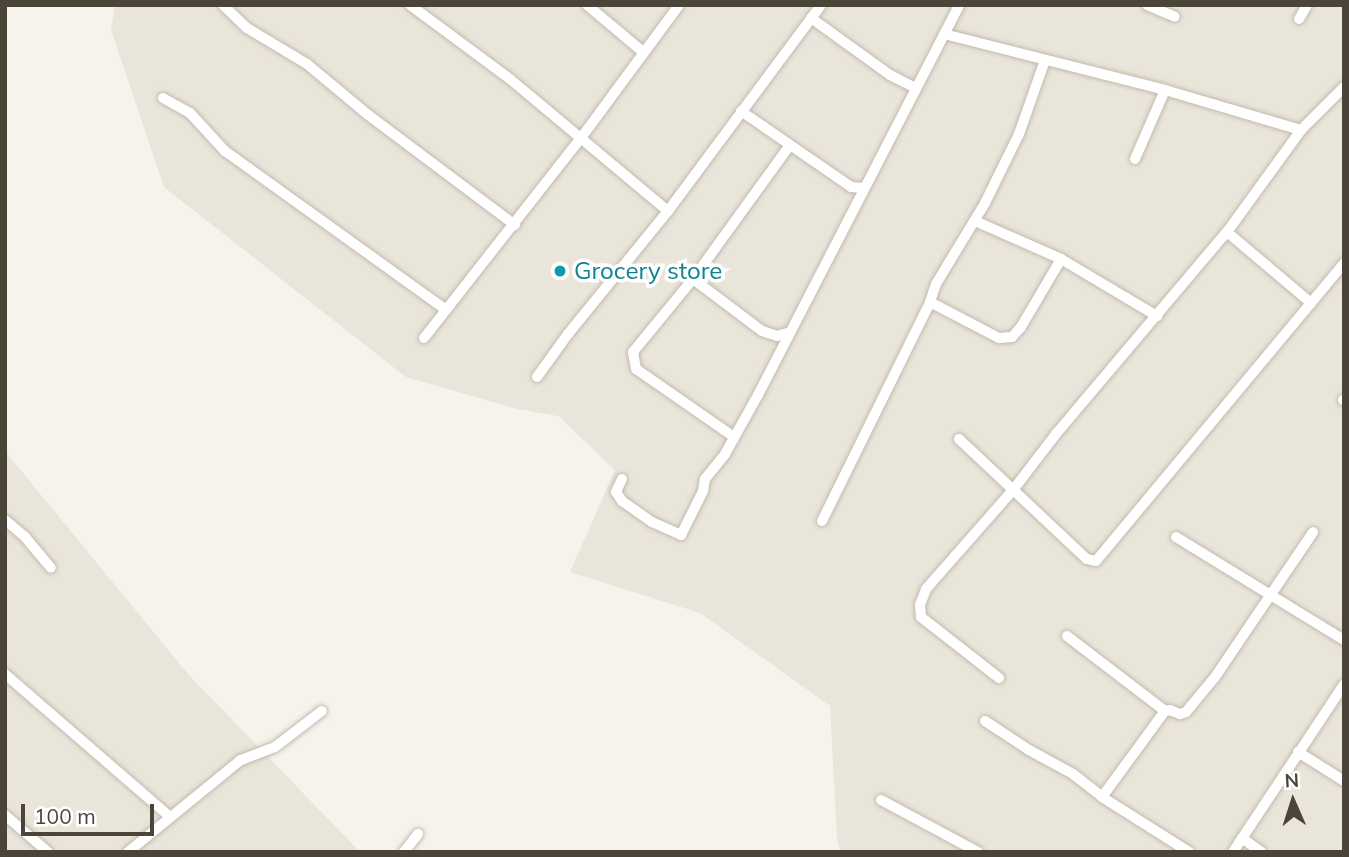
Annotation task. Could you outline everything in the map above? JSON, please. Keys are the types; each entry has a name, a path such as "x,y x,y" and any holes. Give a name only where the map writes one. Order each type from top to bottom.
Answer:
{"street":[{"path":"223,5 247,28 307,64 367,114 514,225"},
{"path":"410,5 510,79 668,211"},
{"path":"587,5 643,52"},
{"path":"424,338 581,138 679,5"},
{"path":"537,377 568,334 668,211 821,5"},
{"path":"622,479 617,492 622,501 652,522 681,535 703,491 705,479 734,438 959,5"},
{"path":"1147,5 1175,17"},
{"path":"1299,19 1307,5"},
{"path":"811,18 890,75 916,88"},
{"path":"944,34 1165,90 1301,130"},
{"path":"822,521 930,302 936,284 975,221 1019,134 1045,60"},
{"path":"999,678 921,617 920,605 926,589 1013,490 1056,434 1227,232 1301,130 1344,86"},
{"path":"1135,159 1165,90"},
{"path":"163,99 190,113 225,151 446,310"},
{"path":"741,111 851,187 864,188"},
{"path":"734,438 633,365 633,352 693,279 790,145"},
{"path":"975,221 1061,259 1157,316"},
{"path":"1227,232 1311,303"},
{"path":"930,302 999,338 1012,337 1021,327 1061,259"},
{"path":"959,439 1087,559 1099,559 1344,263"},
{"path":"693,279 762,331 777,335 790,332"},
{"path":"5,520 25,537 51,568"},
{"path":"1067,636 1165,711 1180,714 1186,712 1215,677 1312,532"},
{"path":"1176,537 1344,640"},
{"path":"5,674 169,816"},
{"path":"1233,852 1344,684"},
{"path":"128,852 241,760 275,747 322,711"},
{"path":"1102,797 1165,711"},
{"path":"985,720 1073,774 1102,797 1189,852"},
{"path":"1298,752 1344,781"},
{"path":"881,800 976,851"},
{"path":"5,815 48,852"},
{"path":"404,852 418,834"},
{"path":"1242,838 1261,852"}],"shaded area":[{"path":"115,5 1344,5 1344,852 840,852 837,839 830,706 700,613 570,572 615,470 558,416 517,409 406,377 164,187 111,30"},
{"path":"5,451 188,674 360,852 5,852"}],"place":[{"name":"Grocery store","path":"560,271"}]}
